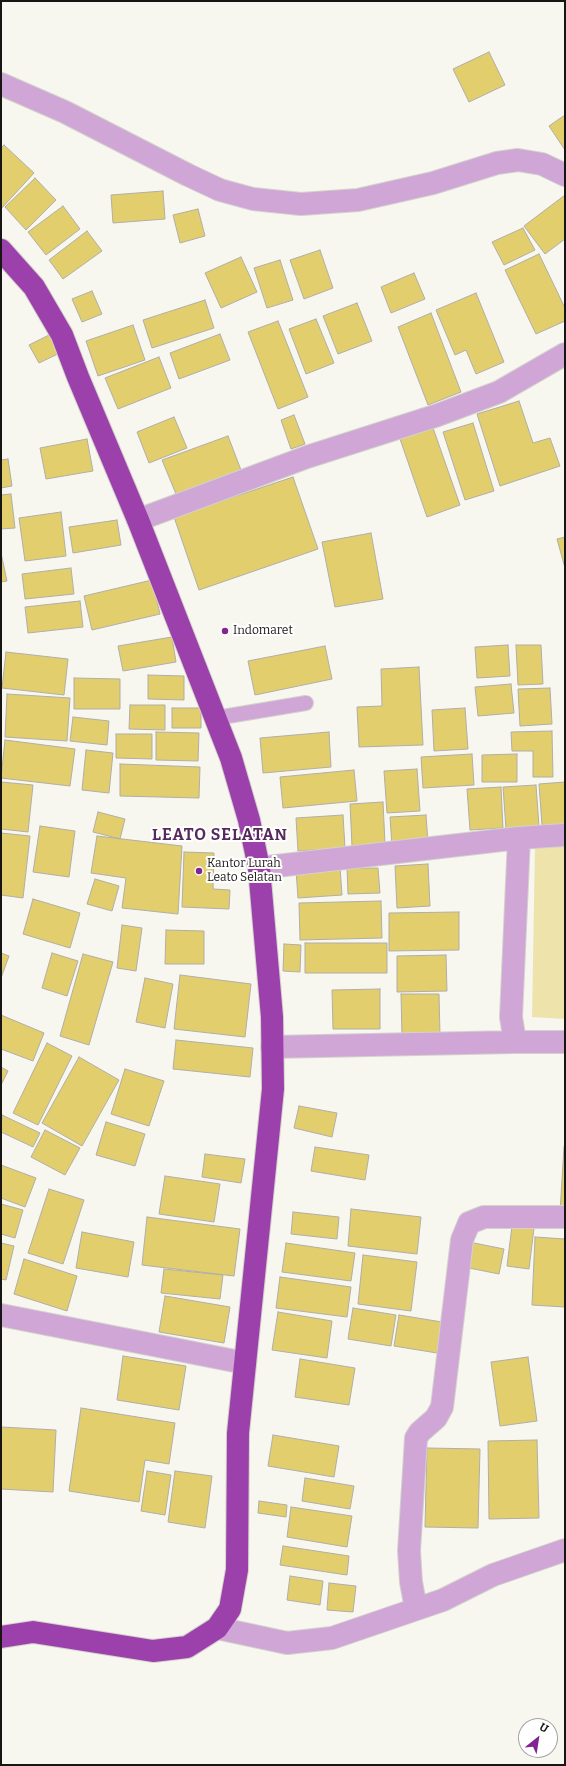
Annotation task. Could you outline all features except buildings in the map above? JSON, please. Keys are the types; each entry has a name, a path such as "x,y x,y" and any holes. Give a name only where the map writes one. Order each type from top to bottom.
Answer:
{"highway":[{"path":"1,250 34,287 62,335 138,520 231,758 249,820 259,868 271,1010 274,1089 238,1433 237,1570 230,1609 217,1628 187,1647 153,1651 33,1632 1,1637"}],"street":[{"path":"1,84 65,112 220,190 253,199 301,204 358,200 433,183 497,163 518,160 542,164 565,175"},
{"path":"138,520 307,457 438,415 499,392 565,354"},
{"path":"259,868 519,838 565,835"},
{"path":"514,1042 511,1017 519,838"},
{"path":"272,1046 565,1042"},
{"path":"416,1609 411,1582 409,1551 416,1438 420,1432 436,1418 442,1407 462,1240 469,1223 484,1217 565,1217"},
{"path":"1,1315 245,1363"},
{"path":"217,1628 288,1643 332,1638 443,1600 494,1575 565,1550"}],"lane":[{"path":"216,718 306,703"}],"shaded area":[{"path":"565,845 565,1019 532,1017 535,846"}],"place":[{"name":"Indomaret","path":"225,631"},
{"name":"Kantor Lurah Leato Selatan","path":"199,871"}],"district":[{"name":"LEATO SELATAN","path":"220,836"}]}
